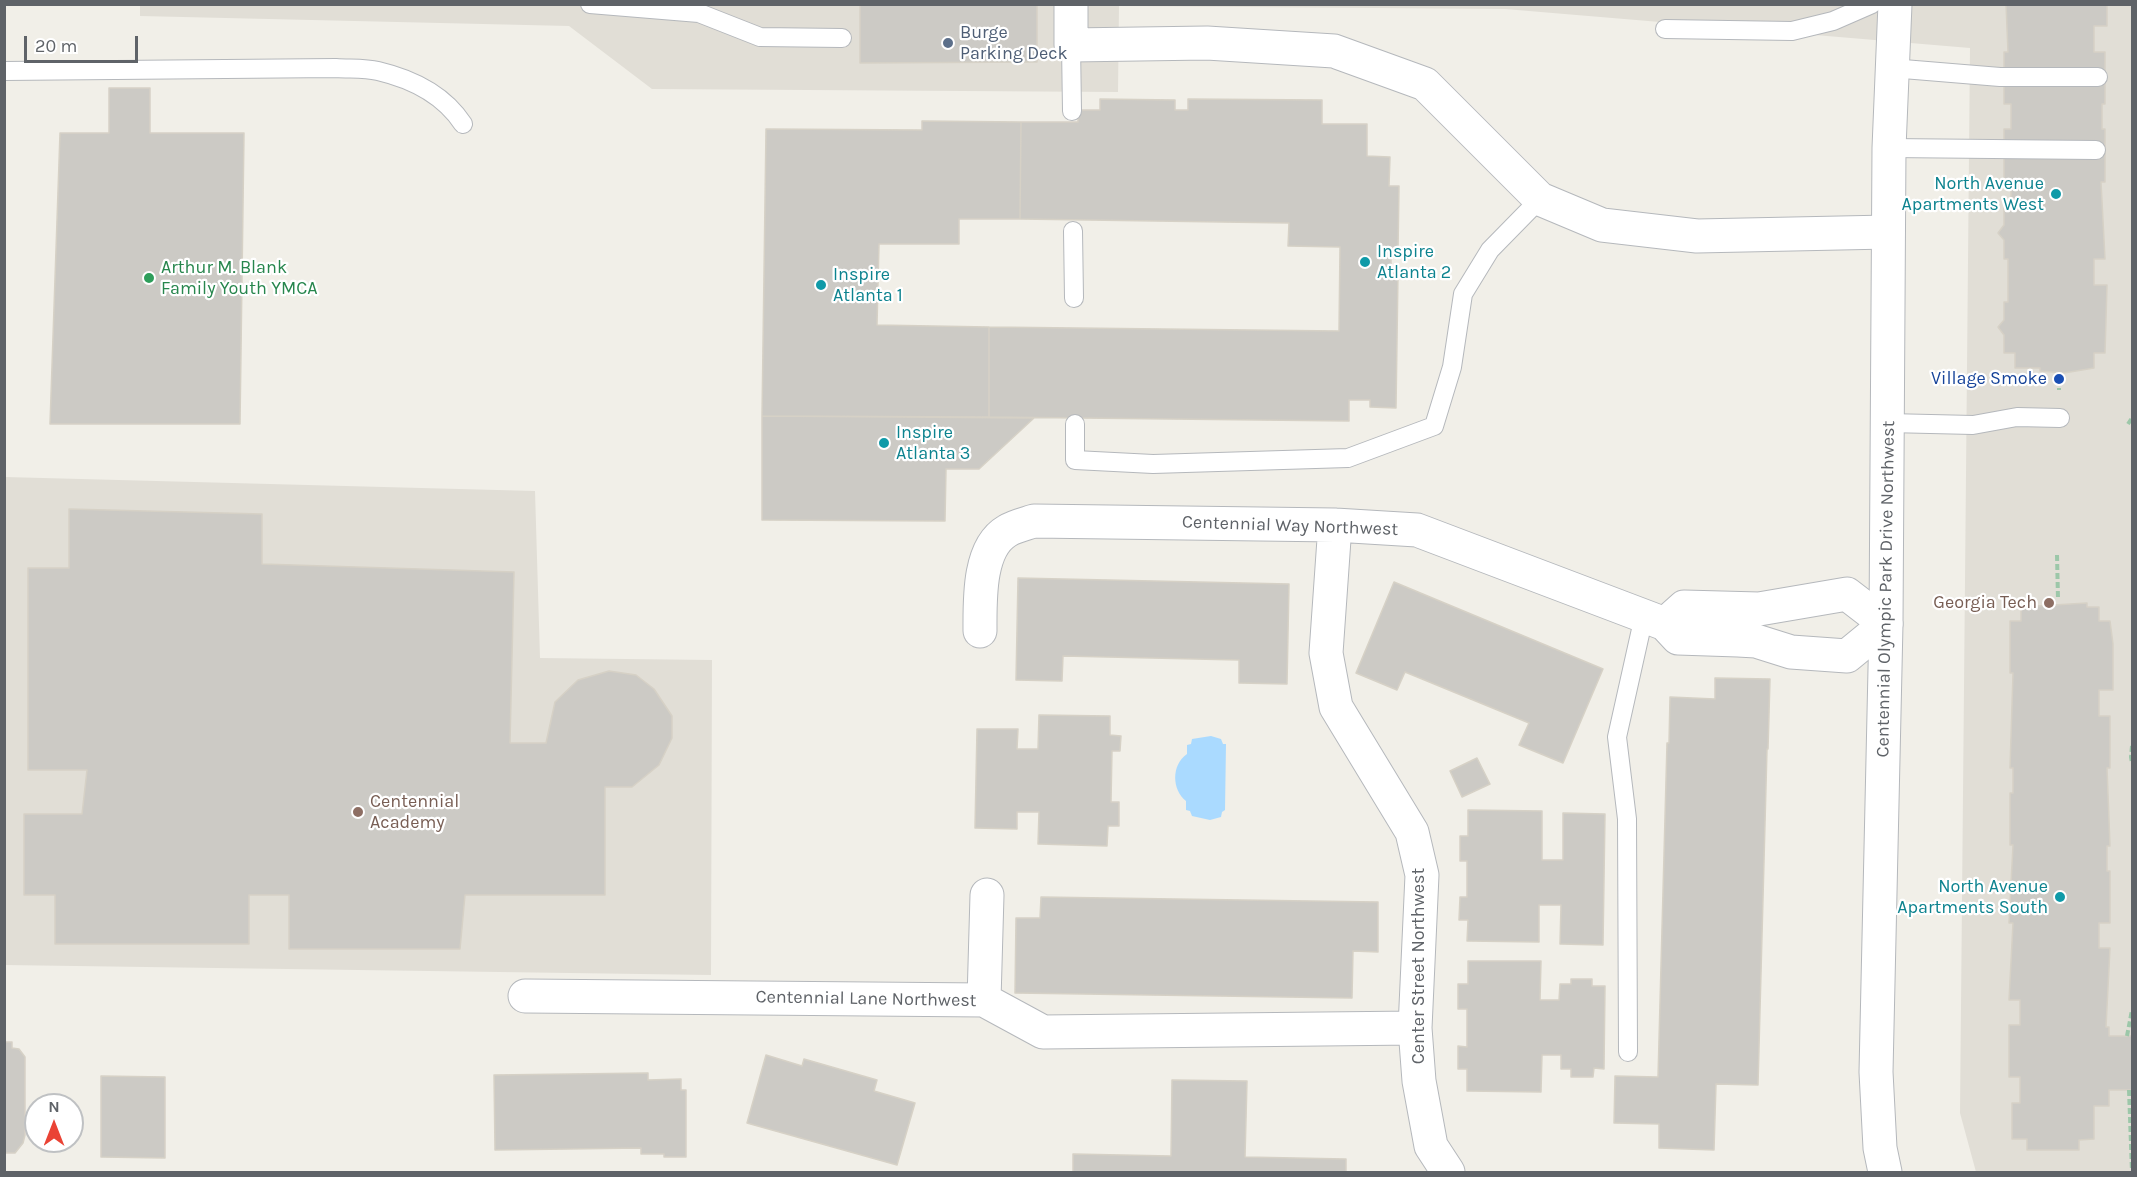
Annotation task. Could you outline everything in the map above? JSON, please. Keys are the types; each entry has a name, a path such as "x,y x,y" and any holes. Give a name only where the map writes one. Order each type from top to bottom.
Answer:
{"street":[{"path":"1071,4 1071,45 1207,43 1334,51 1425,84 1540,199 1602,225 1697,236 1888,232"},
{"name":"Centennial Olympic Park Drive Northwest","path":"1885,1173 1880,1148 1876,1072 1886,624 1889,148 1895,4"},
{"name":"Centennial Way Northwest","path":"980,631 980,587 990,548 1006,531 1034,521 1335,525 1417,530 1654,620 1678,638 1756,641 1791,652 1847,656 1886,624"},
{"name":"Center Street Northwest","path":"1335,525 1326,653 1336,707 1412,832 1422,875 1415,1028 1419,1081 1431,1146 1448,1173"},
{"path":"1654,620 1684,607 1759,609 1846,594 1886,624"},
{"path":"1756,641 1759,609"},
{"path":"984,1000 987,895"},
{"name":"Centennial Lane Northwest","path":"525,996 984,1000 1043,1032 1415,1028"}],"lane":[{"path":"590,4 699,13 760,37 842,38"},
{"path":"1665,29 1792,31 1833,21 1872,4"},
{"path":"1071,45 1072,111"},
{"path":"4,71 336,68 377,71 410,82 436,95 453,109 463,124"},
{"path":"1891,68 2000,77 2098,77"},
{"path":"1889,148 2096,150"},
{"path":"1075,424 1075,460 1153,464 1347,458 1434,426 1452,367 1463,294 1490,250 1540,199"},
{"path":"1073,231 1074,298"},
{"path":"1888,423 1974,425 2016,417 2060,418"},
{"path":"1628,1052 1627,819 1617,737 1654,620"}],"path":[{"path":"2128,424 2133,418"},
{"path":"2057,555 2058,599"},
{"path":"2133,746 2131,757 2133,763"},
{"path":"2127,1036 2133,1010"},
{"path":"2129,1090 2132,1173"}],"shaded area":[{"name":"Georgia Tech","path":"140,4 2132,5 2132,1172 1976,1172 1960,1113 1970,48 1505,9 1119,6 1118,92 652,89 569,26 140,16"},
{"name":"Centennial Academy","path":"5,477 535,491 540,658 712,660 711,975 5,965"}],"water":[{"path":"1211,736 1221,739 1223,744 1226,744 1225,810 1221,817 1210,820 1192,816 1190,811 1186,810 1186,801 1178,791 1175,778 1178,764 1187,754 1187,745 1191,744 1192,739"}],"building":[{"name":"Burge Parking Deck","path":"860,4 1037,4 1037,62 860,63"},
{"name":"North Avenue Apartments West","path":"2006,4 2107,4 2107,26 2094,26 2094,52 2105,52 2105,104 2102,104 2102,129 2105,129 2105,182 2101,182 2105,259 2094,259 2094,285 2107,285 2105,353 2094,353 2094,368 2064,373 2040,371 2040,368 2015,368 2015,353 2004,353 2004,335 1998,327 2004,320 2004,302 2008,302 2008,259 2004,259 2004,240 1998,233 2004,225 2004,207 2011,207 2011,182 2004,182 2004,129 2011,129 2011,104 2004,104 2004,52 2008,52"},
{"name":"Arthur M. Blank Family Youth YMCA","path":"109,88 150,88 150,133 244,133 240,424 50,424 60,133 109,133"},
{"name":"Inspire Atlanta 2","path":"1100,99 1175,100 1175,110 1188,110 1188,99 1322,100 1322,124 1367,124 1367,156 1390,157 1389,186 1399,186 1398,251 1391,251 1391,273 1398,273 1396,408 1370,407 1370,400 1349,400 1349,421 989,417 989,327 1339,331 1340,247 1288,246 1289,223 1020,219 1021,122 1078,122 1078,110 1100,110"},
{"name":"Inspire Atlanta 1","path":"922,121 1021,122 1020,219 959,219 959,244 879,244 877,325 989,327 989,417 762,416 766,129 922,130"},
{"name":"Inspire Atlanta 3","path":"762,416 1034,418 979,469 946,469 945,521 762,520"},
{"name":"Centennial Academy","path":"69,509 262,514 262,564 514,572 510,743 546,743 555,702 578,680 609,671 636,675 654,689 672,716 672,738 659,765 632,787 605,787 605,895 465,895 460,949 289,949 289,895 249,895 249,944 55,944 55,895 24,895 24,814 82,814 87,770 28,770 28,568 69,568"},
{"path":"1018,578 1289,584 1287,684 1239,683 1239,660 1063,656 1062,681 1016,680"},
{"path":"1394,582 1603,669 1563,763 1519,745 1529,723 1405,672 1397,690 1356,673"},
{"name":"North Avenue Apartments South","path":"2087,603 2087,607 2099,607 2099,621 2110,621 2113,644 2113,690 2099,690 2099,716 2110,716 2110,768 2107,768 2110,846 2107,846 2107,871 2110,871 2110,923 2099,923 2099,948 2110,948 2106,1027 2109,1027 2109,1036 2132,1036 2132,1090 2109,1090 2109,1106 2094,1106 2094,1139 2079,1140 2079,1150 2027,1150 2027,1139 2012,1139 2012,1103 2020,1103 2020,1077 2009,1077 2009,1025 2020,1025 2020,1000 2009,1000 2013,923 2009,923 2013,845 2010,845 2010,793 2013,793 2013,768 2010,768 2013,673 2010,673 2010,621 2021,621 2021,607"},
{"path":"1715,678 1770,679 1758,1085 1716,1084 1714,1150 1659,1148 1659,1124 1614,1123 1615,1076 1658,1077 1670,697 1715,699"},
{"path":"1039,715 1110,716 1110,735 1121,736 1120,751 1112,751 1111,802 1119,802 1119,826 1108,826 1107,846 1038,844 1039,812 1017,812 1017,829 975,828 977,729 1018,729 1017,749 1038,749"},
{"path":"1477,758 1490,784 1462,797 1450,771"},
{"path":"1468,810 1542,811 1542,860 1563,860 1563,813 1605,814 1603,945 1560,944 1561,905 1539,905 1539,942 1467,941 1468,920 1459,920 1460,897 1467,897 1467,861 1460,861 1460,836 1468,836"},
{"path":"1041,897 1378,902 1378,952 1353,951 1352,998 1015,993 1016,918 1040,918"},
{"path":"1468,961 1541,961 1540,1000 1559,1000 1560,984 1571,984 1571,979 1592,979 1592,986 1605,986 1604,1069 1594,1068 1593,1077 1571,1077 1571,1069 1561,1069 1561,1055 1542,1055 1541,1092 1467,1091 1467,1069 1458,1069 1458,1046 1467,1047 1467,1009 1458,1009 1458,984 1468,984"},
{"path":"4,1042 12,1042 12,1048 19,1049 25,1057 24,1139 15,1153 4,1153"},
{"path":"766,1055 802,1066 804,1059 877,1080 874,1091 915,1103 897,1165 747,1123"},
{"path":"648,1073 648,1080 681,1079 681,1090 686,1090 686,1157 641,1154 641,1148 495,1150 494,1075"},
{"path":"101,1076 165,1077 165,1158 101,1157"},
{"path":"1172,1080 1247,1081 1245,1157 1346,1159 1346,1172 1073,1172 1073,1154 1171,1156"}],"place":[{"name":"Burge Parking Deck","path":"948,43"},
{"name":"North Avenue Apartments West","path":"2056,194"},
{"name":"Inspire Atlanta 2","path":"1365,262"},
{"name":"Arthur M. Blank Family Youth YMCA","path":"149,278"},
{"name":"Inspire Atlanta 1","path":"821,285"},
{"name":"Village Smoke","path":"2059,379"},
{"name":"Inspire Atlanta 3","path":"884,443"},
{"name":"Georgia Tech","path":"2049,603"},
{"name":"Centennial Academy","path":"358,812"},
{"name":"North Avenue Apartments South","path":"2060,897"}]}
